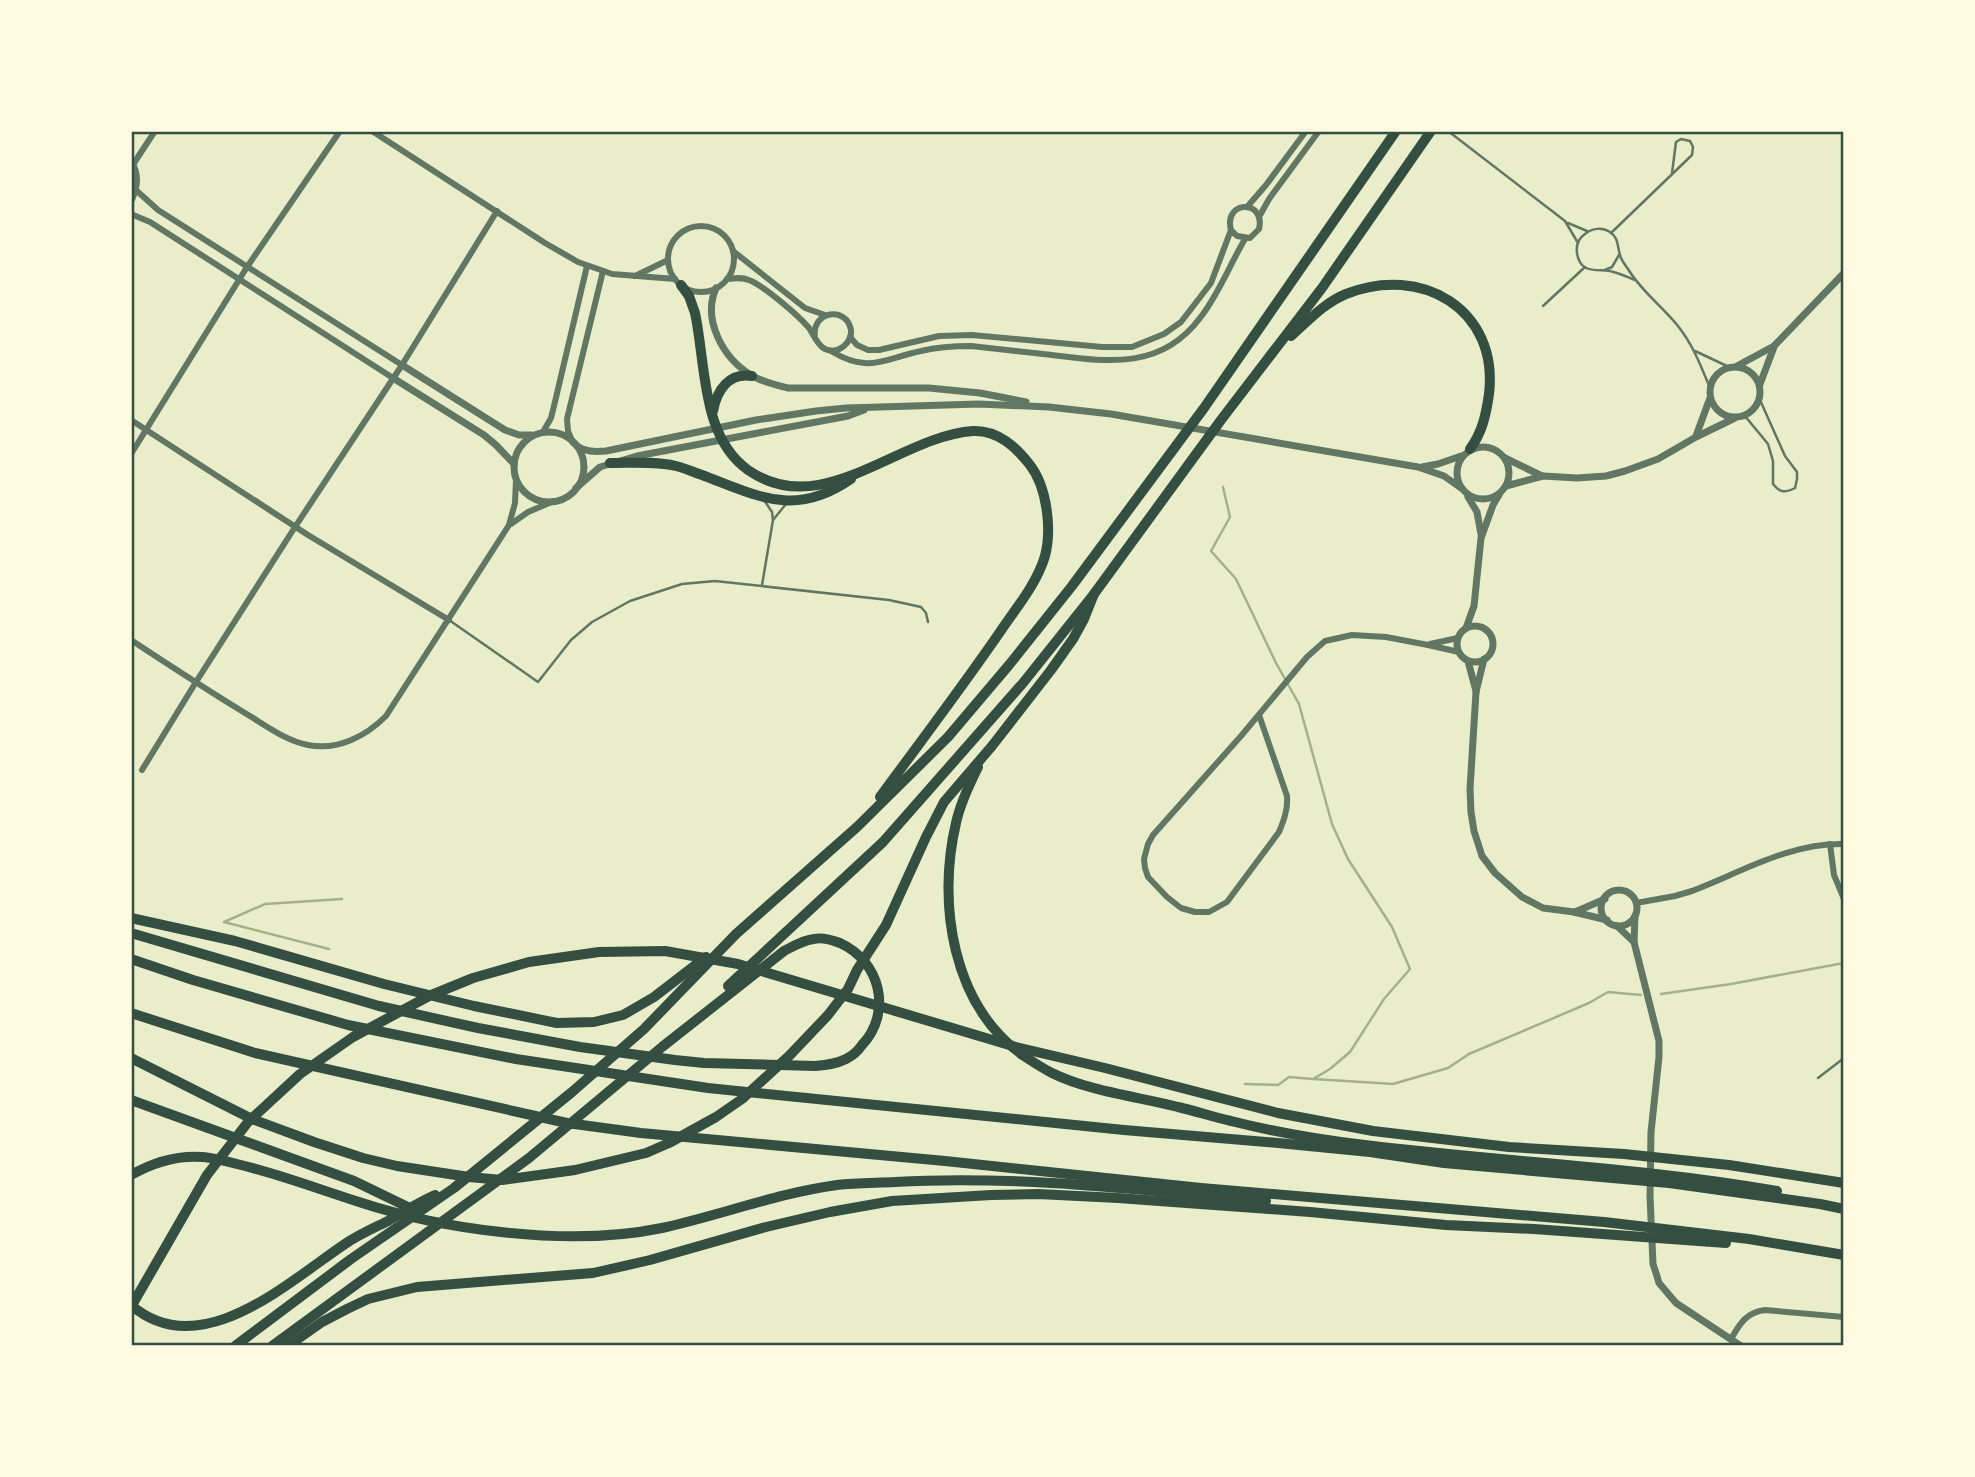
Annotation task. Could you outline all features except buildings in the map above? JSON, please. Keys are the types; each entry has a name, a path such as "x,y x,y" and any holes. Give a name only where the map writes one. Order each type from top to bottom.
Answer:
{"highway":[{"path":"236,1346 351,1259 454,1188 572,1092 644,1029 736,934 857,827 948,737 1072,586 1204,408 1396,131"},
{"path":"662,1047 883,842 1023,684 1094,594 1356,240 1431,131"},
{"path":"678,282 689,296 695,313 713,421 720,440 748,470 769,482 806,487 859,473 947,435 975,431 991,433 1018,449 1034,470 1040,485 1048,515 1048,542 1044,559 1031,586 974,670 857,827"},
{"path":"1271,354 1318,311 1347,294 1391,283 1412,285 1444,297 1466,315 1476,328 1489,366 1487,410 1482,428 1466,452"},
{"path":"713,421 715,402 725,384 736,376 752,376"},
{"path":"610,463 676,466 759,496 792,501 818,497 838,488 859,473"},
{"path":"131,1058 252,1119 363,1158 469,1177 502,1180 575,1170 646,1153 693,1131 764,1080 828,1015 848,989 856,970 886,925 944,802 982,758 1073,639 1094,594"},
{"path":"982,758 956,821 952,842 949,905 954,946 969,991 987,1017 1010,1045 1051,1073 1101,1089 1300,1136 1624,1175"},
{"path":"131,918 236,941 384,984 461,1003 528,1019 565,1024 610,1019 637,1008 736,934"},
{"path":"131,933 379,1006 580,1047 705,1063 815,1066 849,1058 870,1037 879,1020 877,987 861,957 848,947 833,940 816,938 799,943 768,962 662,1047 529,1158 272,1346"},
{"path":"454,1188 426,1199 346,1243 316,1266 245,1311 199,1325 176,1326 153,1320 131,1306 207,1175 248,1122 277,1094 325,1056 388,1017 473,978 529,962 599,952 665,951 738,964 1016,1047 1278,1113 1373,1131 1510,1147 1624,1154 1729,1165 1844,1183"},
{"path":"131,959 348,1025 516,1059 708,1088 1370,1152 1444,1163 1669,1179 1844,1209"},
{"path":"131,1013 255,1053 567,1123 642,1133 1240,1191 1604,1222 1631,1231"},
{"path":"131,1100 354,1181 409,1207 431,1221"},
{"path":"131,1175 163,1161 203,1157 248,1166 361,1203 431,1221 498,1232 551,1236 609,1235 662,1228 767,1200 837,1185 933,1180 1007,1180 1105,1186 1328,1206 1604,1222"},
{"path":"288,1346 321,1322 347,1309 407,1289 593,1273 830,1212 892,1201 991,1195 1038,1194 1131,1199 1446,1225 1631,1231 1749,1240 1844,1255"}],"street":[{"path":"131,202 137,191 138,181 132,161 155,131"},
{"path":"131,454 247,267 340,131"},
{"path":"372,131 545,243 587,266 603,271 678,282"},
{"path":"1245,239 1231,230 1230,216 1235,210 1247,207 1306,131"},
{"path":"727,279 744,278 759,285 802,321 821,346 859,363 880,363 920,351 952,346 1098,360 1126,361 1148,356 1184,336 1200,319 1245,239 1255,235 1259,229 1259,217 1269,200 1319,131"},
{"path":"137,191 158,210 505,430 519,435 534,435"},
{"path":"1247,207 1254,210 1259,217"},
{"path":"142,770 295,527 402,365 496,211"},
{"path":"131,214 150,222 484,435 514,464"},
{"path":"716,288 698,292 688,290 678,282 669,268 670,247 675,238 684,231 705,226 718,231 733,251 797,302 825,316"},
{"path":"850,337 857,345 869,350 939,336 972,335 1102,347 1132,347 1164,334 1181,323 1211,283 1231,230"},
{"path":"733,251 733,268 712,297 712,320 717,336 735,363 752,376 788,388 929,388 980,393 1049,407 1146,420 1418,467 1444,476 1477,499 1496,496 1504,489 1543,476"},
{"path":"633,276 668,260"},
{"path":"543,432 551,418 587,266"},
{"path":"576,488 583,470 582,457 568,431 567,419 603,271"},
{"path":"1696,437 1716,376 1774,346 1844,274"},
{"path":"815,338 815,327 819,320 837,314 844,318 850,328 850,337 843,347 831,351"},
{"path":"1418,467 1438,464 1482,446 1495,449 1504,458 1543,476 1577,478 1606,476 1625,471 1658,459 1696,437 1735,418 1745,416 1756,407 1760,400 1760,384 1774,346"},
{"path":"1733,366 1751,371 1760,384"},
{"path":"1710,392 1716,409 1735,418"},
{"path":"131,640 287,738 309,746 346,742 373,729 386,716 509,525 516,480 514,464 519,448 534,435 543,432 562,435 581,449 595,452 745,423 846,408 979,404 1049,407"},
{"path":"509,525 528,512 566,497 594,471 610,463 848,416 872,408"},
{"path":"131,420 295,527 449,620"},
{"path":"1466,452 1457,467 1457,481 1476,512 1481,538"},
{"path":"1428,645 1458,638 1466,628 1474,606 1481,538 1509,472 1504,458"},
{"path":"516,480 531,497 554,501"},
{"path":"1259,715 1287,796 1283,823 1227,902 1209,912 1187,911 1167,897 1148,877 1144,859 1148,844 1194,786 1302,663 1325,642 1352,635 1386,637 1428,645 1459,652 1468,660 1479,662 1493,646 1490,635 1482,628 1474,606"},
{"path":"1466,628 1482,628"},
{"path":"1458,638 1459,652"},
{"path":"1484,659 1476,692 1471,812 1482,856 1495,873 1522,897 1543,908 1606,920 1634,942"},
{"path":"1468,660 1476,692"},
{"path":"1830,844 1834,875 1844,899"},
{"path":"1636,903 1683,894 1780,854 1804,847 1844,844"},
{"path":"1574,912 1605,899 1612,892 1623,891 1630,894 1636,903 1634,942 1658,1041 1659,1057 1651,1132 1653,1265 1660,1283 1676,1303 1741,1346"},
{"path":"1605,899 1602,909 1606,920"},
{"path":"1616,926 1628,924 1635,916"},
{"path":"1731,1339 1746,1317 1758,1311 1844,1317"}],"lane":[{"path":"1448,131 1564,221 1588,231"},
{"path":"1611,233 1692,155 1693,147 1687,140 1676,142 1672,173"},
{"path":"1564,221 1578,243"},
{"path":"1600,228 1611,233 1619,246 1619,254 1612,267 1598,272 1585,267 1578,256 1578,243 1588,231 1600,228"},
{"path":"1619,254 1636,280 1678,326 1695,351 1710,392"},
{"path":"1543,306 1585,267"},
{"path":"1605,270 1636,280"},
{"path":"1695,351 1733,366"},
{"path":"1745,416 1768,444 1773,461 1773,484 1782,492 1795,488 1797,472 1785,456 1760,400"},
{"path":"759,496 769,506 773,520 762,586"},
{"path":"773,520 782,508 792,501"},
{"path":"449,620 538,682 571,640 601,616 630,601 682,584 715,581 914,605 924,610 928,622"},
{"path":"1818,1078 1844,1058"}],"waterway":[{"path":"1223,487 1230,517 1211,551 1236,579 1299,704 1332,824 1348,859 1392,927 1410,969 1384,999 1350,1052 1330,1069 1313,1079 1289,1077 1278,1085 1245,1084"},
{"path":"224,922 265,904 342,899"},
{"path":"224,922 329,949"},
{"path":"1661,994 1844,963"},
{"path":"1314,1079 1393,1084 1448,1068 1469,1054 1589,1003 1608,992 1641,995"}]}
